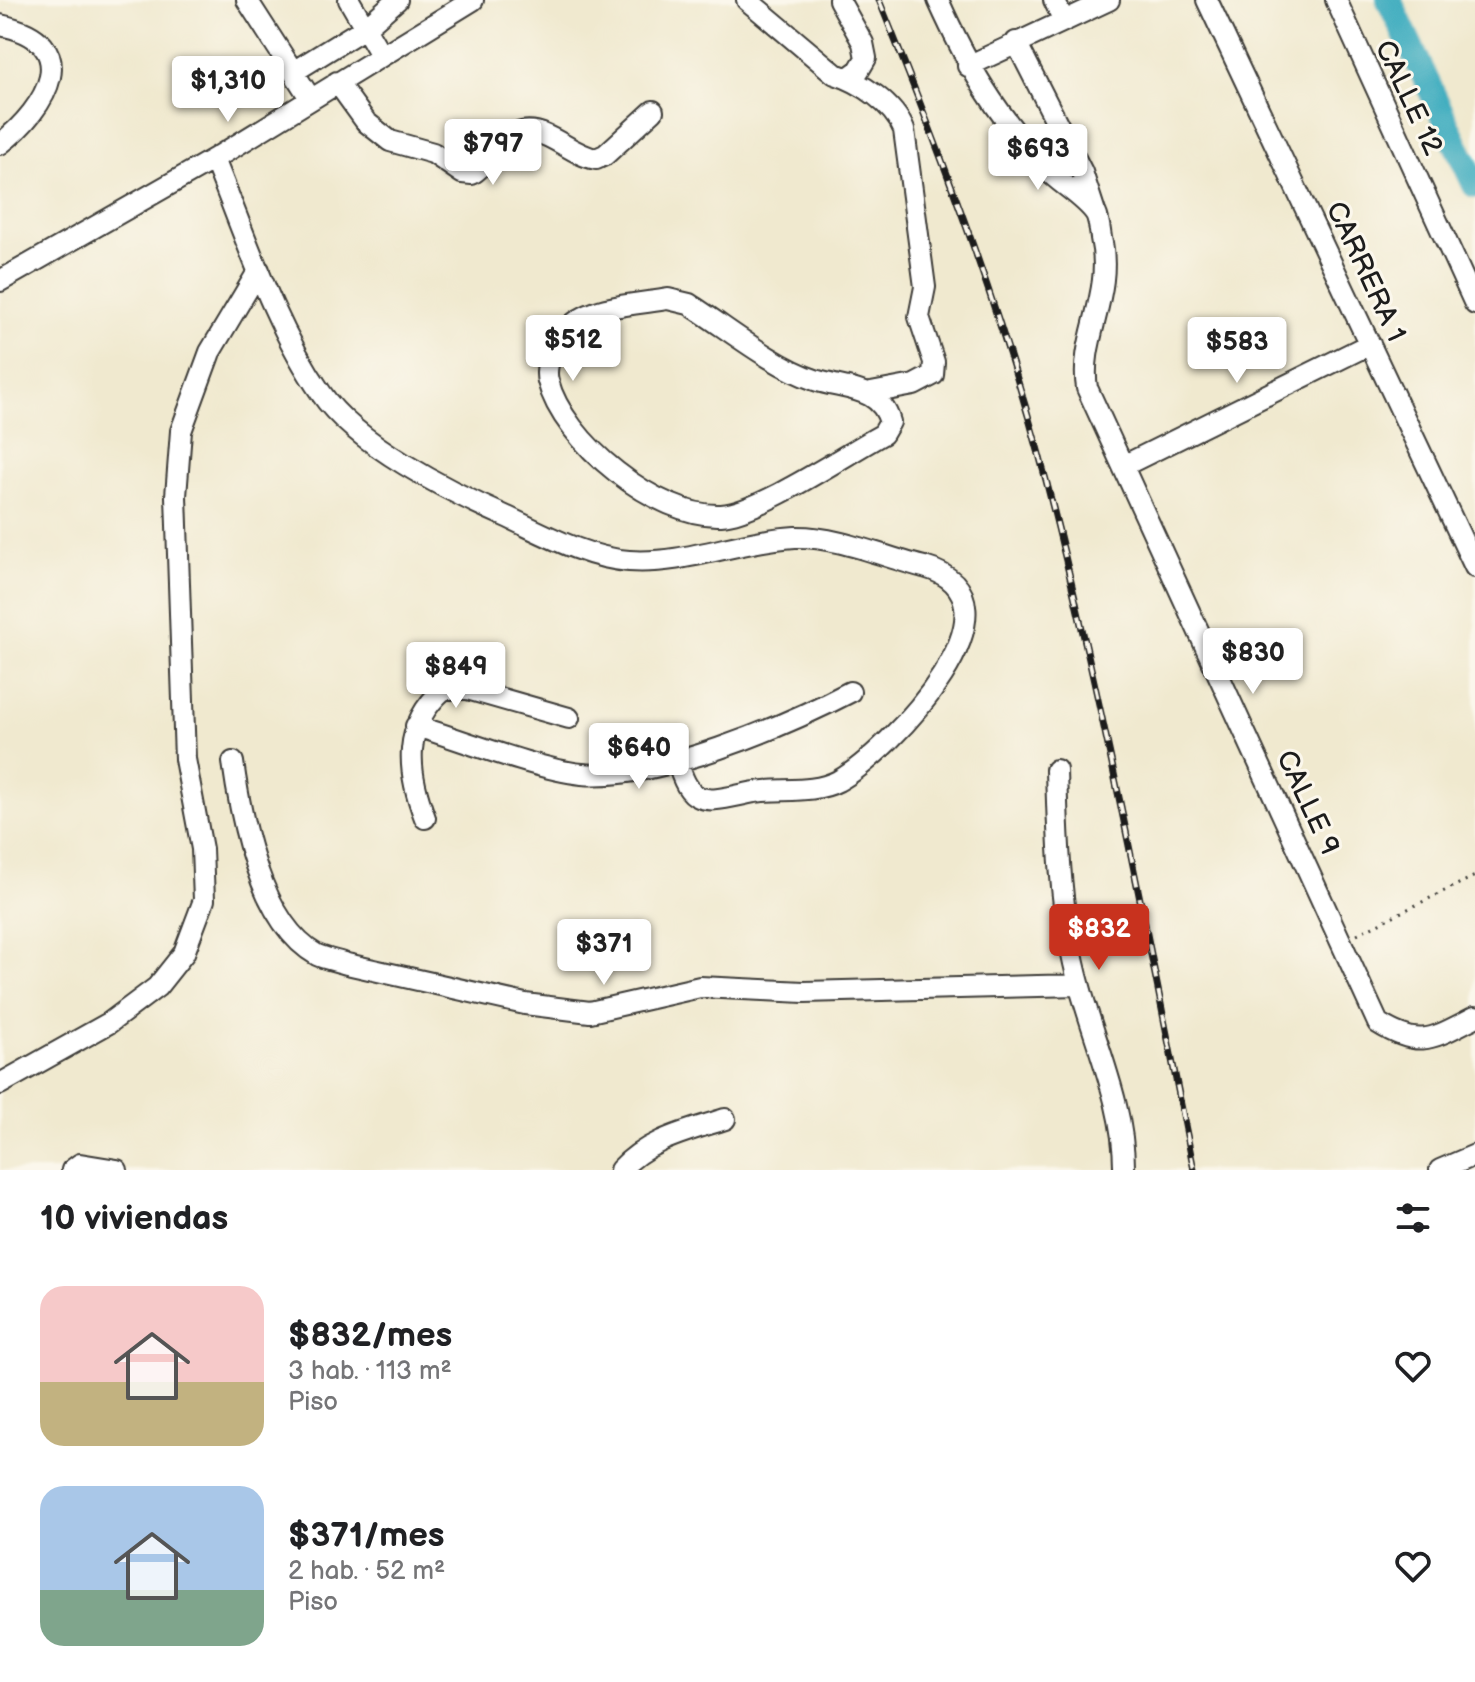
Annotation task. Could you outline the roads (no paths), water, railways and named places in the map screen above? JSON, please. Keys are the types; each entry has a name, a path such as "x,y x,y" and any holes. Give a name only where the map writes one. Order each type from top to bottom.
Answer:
{"street":[{"path":"247,0 310,98"},
{"path":"349,0 381,55"},
{"path":"293,72 366,27 397,0"},
{"path":"1,280 214,159 471,0"},
{"path":"747,0 835,74 848,78 892,109 904,130 925,287 919,317 934,362 933,375 925,381 871,393 812,379 689,304 668,299 605,310 571,325 553,349 546,378 587,446 625,481 675,505 721,515 769,499 883,434 890,422 886,409 871,393"},
{"path":"839,0 863,43 866,58 859,70 848,78"},
{"path":"938,0 968,66 1003,118 1040,161 1096,214"},
{"path":"1054,0 1064,21"},
{"path":"968,66 1109,0"},
{"name":"CARRERA 1","path":"1207,0 1475,567"},
{"name":"CALLE 12","path":"1336,0 1475,304"},
{"path":"0,25 32,35 47,50 51,71 48,90 41,104 23,127 0,144"},
{"path":"1016,42 1082,172 1096,214"},
{"path":"337,82 366,122 390,141 433,153 462,173 472,174 483,167 504,141 526,131 537,131 596,159 605,155 653,111"},
{"path":"214,159 259,270 322,396 371,442 450,489 584,551 628,561 672,559 796,537 939,572 958,585 966,602 967,621 953,656 921,707 838,781 819,788 764,791 704,800 693,795 683,783 677,759"},
{"name":"CALLE 9","path":"1096,214 1106,258 1099,316 1084,367 1087,388 1378,1023 1402,1038 1431,1039 1475,1017"},
{"path":"0,1084 109,1023 157,987 184,953 204,900 202,849 185,759 176,496 181,431 188,403 210,352 259,270"},
{"path":"1123,466 1370,344"},
{"path":"721,515 722,548"},
{"path":"425,818 410,768 410,745 416,726 436,695 453,687 569,718"},
{"path":"416,726 580,774 616,773 754,736 850,692"},
{"path":"233,762 251,851 281,918 299,942 319,956 347,964 525,1004 590,1012 700,987 804,992 1079,985"},
{"path":"1056,770 1059,875 1079,985 1111,1087 1124,1170"},
{"path":"620,1170 630,1159 664,1138 725,1119"},
{"path":"1440,1170 1475,1155"},
{"path":"72,1170 80,1164 117,1170"}],"waterway":[{"path":"1389,0 1475,185"}],"railway":[{"path":"879,0 971,239 1012,361 1047,484 1107,740 1194,1170"}]}
